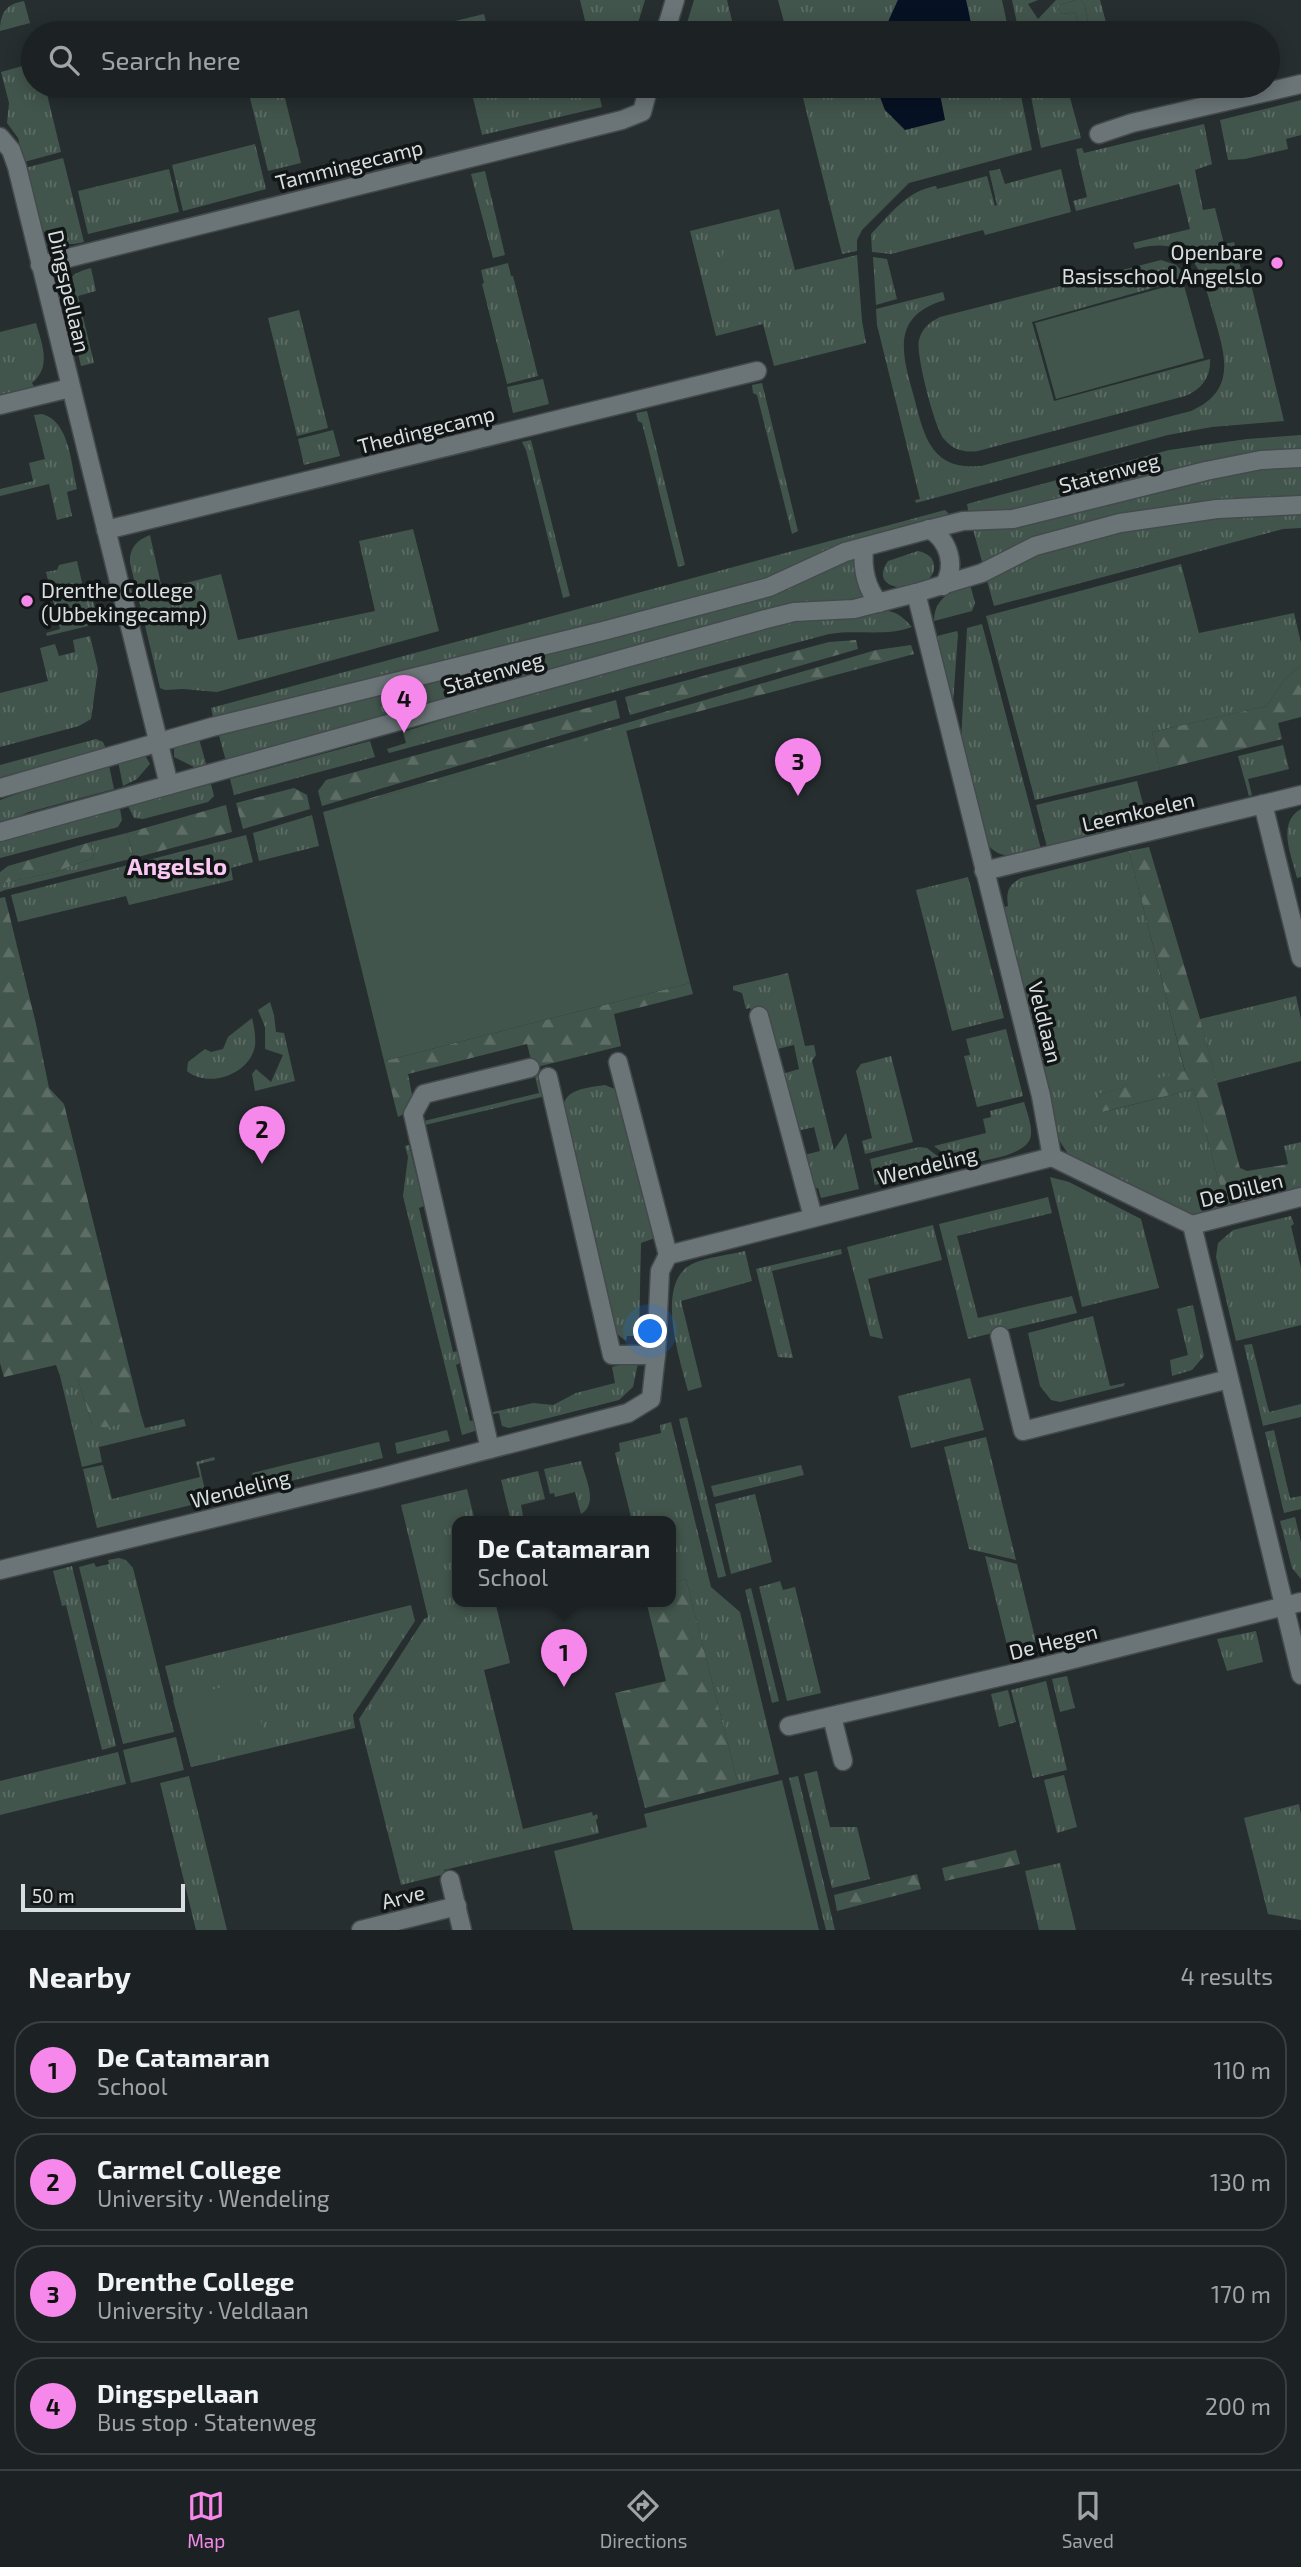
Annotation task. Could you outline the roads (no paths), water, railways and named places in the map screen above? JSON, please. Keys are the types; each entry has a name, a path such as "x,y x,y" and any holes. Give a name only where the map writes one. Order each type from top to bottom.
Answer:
{"street":[{"path":"669,21 675,0"},
{"path":"1280,89 1301,84"},
{"name":"Tammingecamp","path":"40,265 622,120 642,112 646,98"},
{"path":"1100,134 1132,123 1240,98"},
{"name":"Dingspellaan","path":"0,137 15,158 69,388 169,785"},
{"name":"Thedingecamp","path":"106,530 757,372"},
{"path":"0,405 69,388"},
{"name":"Statenweg","path":"0,788 158,742 769,587 829,559 929,529 963,521 1013,519 1206,471 1261,460 1301,458"},
{"name":"Statenweg","path":"0,832 766,619 794,612 854,609 943,586 982,573 1035,546 1120,523 1217,509 1301,505"},
{"path":"929,529 943,541 951,566 950,577 943,586"},
{"path":"864,547 865,577 869,591 879,603"},
{"name":"Veldlaan","path":"916,593 1041,1096 1052,1157"},
{"name":"Leemkoelen","path":"984,871 1301,795"},
{"path":"1263,804 1301,958"},
{"path":"759,1016 813,1217"},
{"name":"Wendeling","path":"0,1570 628,1413 650,1399 656,1355 660,1270 668,1255 618,1062"},
{"path":"490,1448 413,1114 424,1094 530,1068"},
{"path":"548,1077 612,1355 656,1355"},
{"path":"1052,1157 1192,1225 1229,1379 1292,1604 1301,1675"},
{"name":"Wendeling","path":"668,1255 1052,1157"},
{"name":"De Dillen","path":"1192,1225 1301,1197"},
{"path":"1000,1336 1024,1431 1229,1379"},
{"name":"De Hegen","path":"789,1726 1046,1667 1292,1604"},
{"path":"832,1717 843,1761"},
{"name":"Arve","path":"450,1880 462,1930"},
{"name":"Arve","path":"361,1930 457,1906"}],"water":[{"path":"898,0 966,0 970,21 888,21"},
{"path":"880,98 941,98 945,120 905,130 885,110"}],"place":[{"name":"Openbare Basisschool Angelslo","path":"1277,263"},
{"name":"Drenthe College (Ubbekingecamp)","path":"27,601"},
{"name":"Dingspellaan","path":"404,733"},
{"name":"Drenthe College","path":"798,796"},
{"name":"Carmel College","path":"262,1164"},
{"name":"De Catamaran","path":"564,1687"}],"district":[{"name":"Angelslo","path":"177,865"}]}
